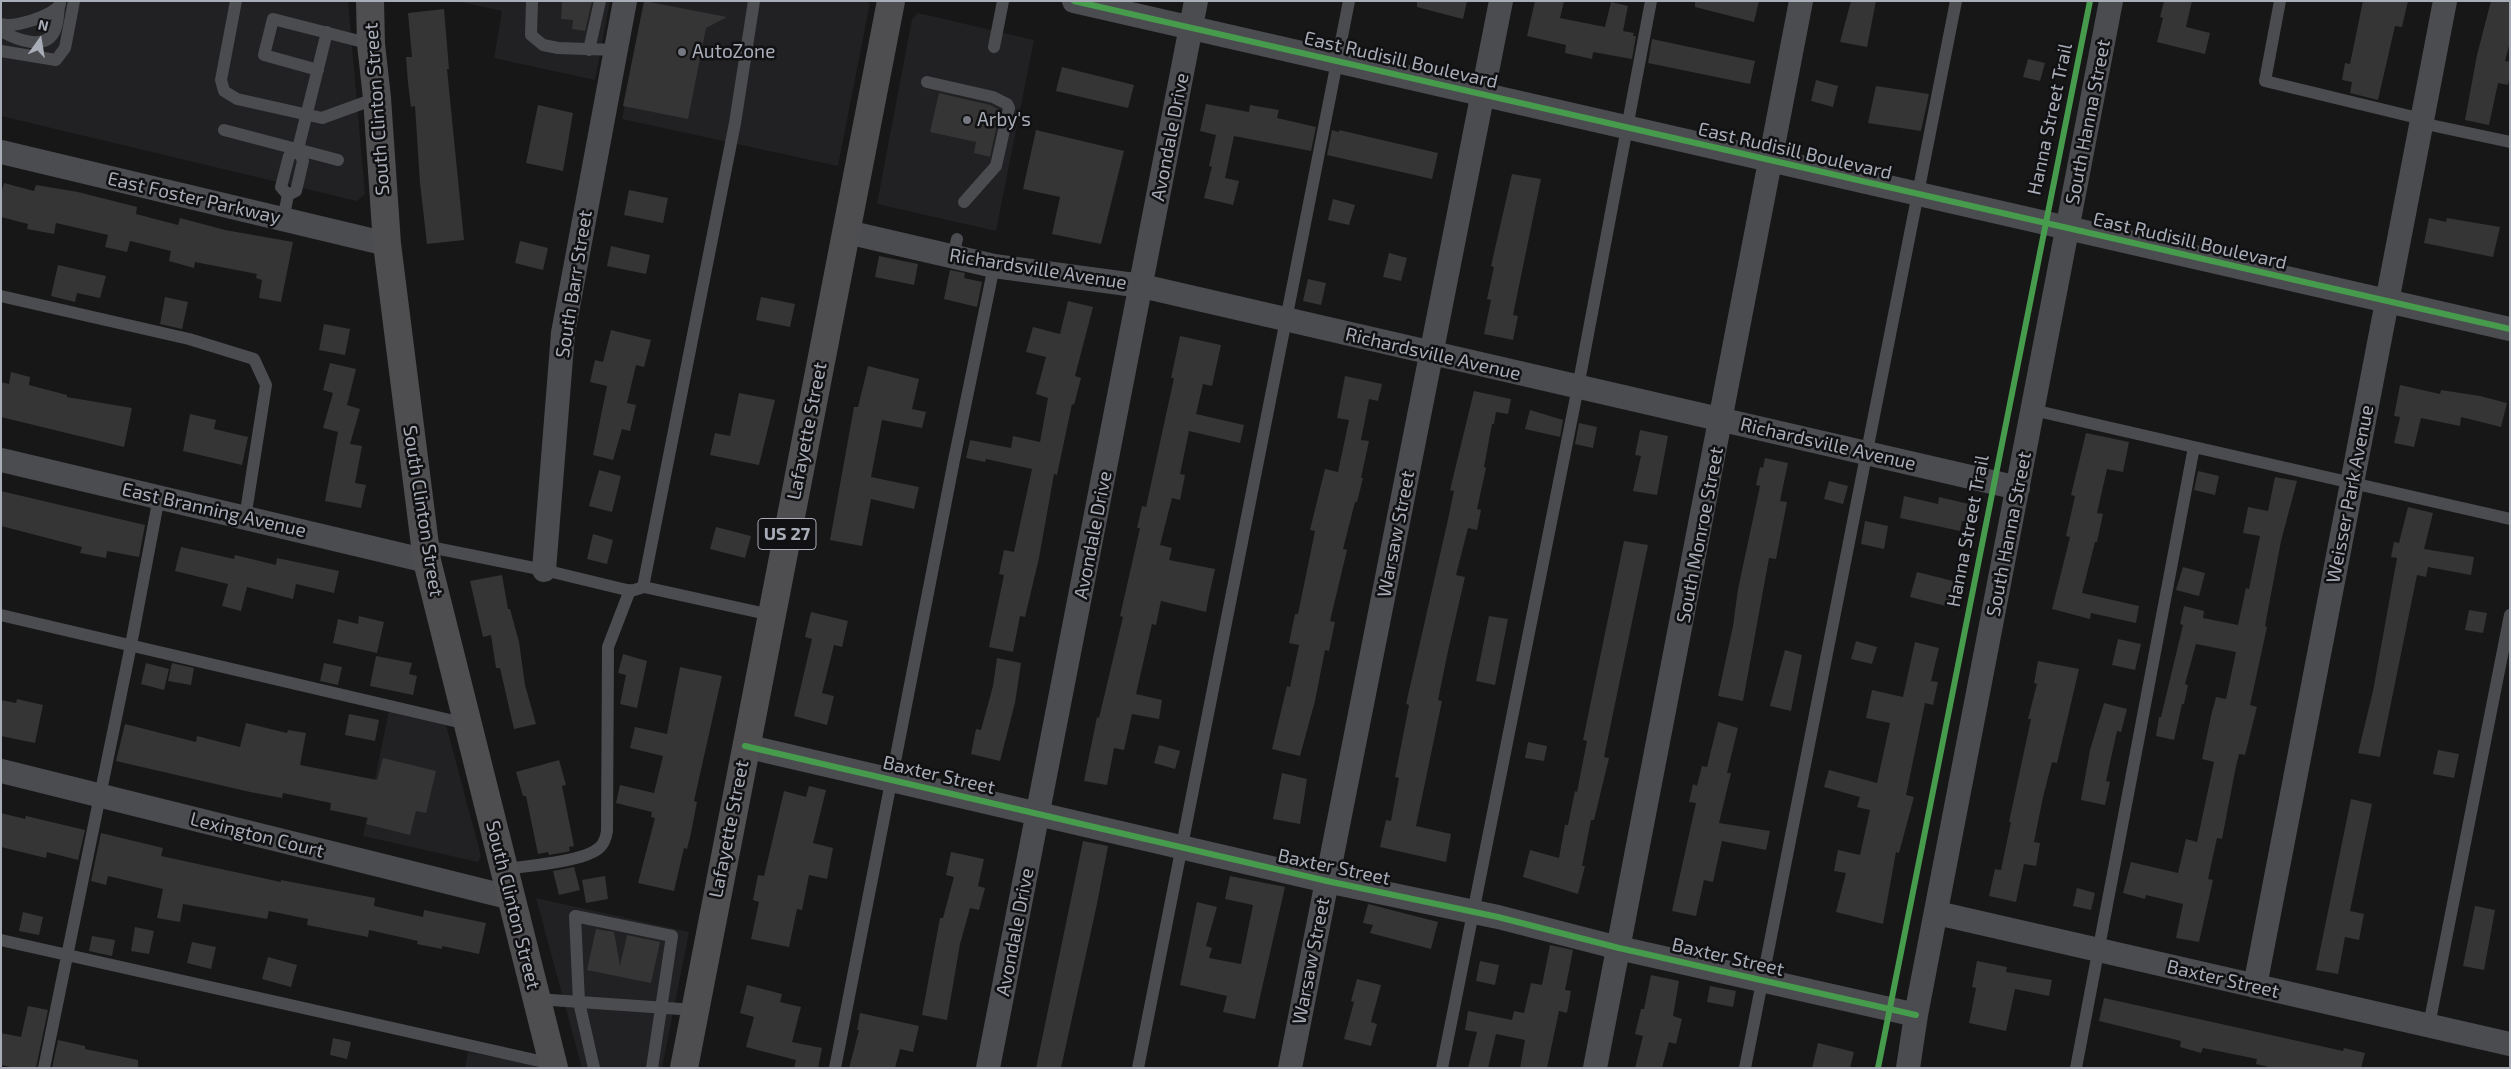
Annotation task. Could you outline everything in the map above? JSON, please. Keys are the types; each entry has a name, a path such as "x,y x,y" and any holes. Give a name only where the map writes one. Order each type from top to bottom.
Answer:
{"highway":[{"name":"South Clinton Street","path":"370,1 371,44 377,98 386,244 426,553 553,1066"},
{"name":"Lafayette Street","path":"684,1068 745,746 892,1"}],"street":[{"name":"South Barr Street","path":"544,570 563,333 625,1"},
{"name":"East Rudisill Boulevard","path":"1074,1 2510,329"},
{"name":"Avondale Drive","path":"988,1068 1142,286 1196,1"},
{"name":"Warsaw Street","path":"1290,1068 1502,1"},
{"name":"South Monroe Street","path":"1595,1068 1722,420 1801,1"},
{"name":"South Hanna Street","path":"1908,1068 1916,1015 2112,1"},
{"name":"Weisser Park Avenue","path":"2255,986 2444,1"},
{"name":"East Foster Parkway","path":"1,152 386,244"},
{"name":"Richardsville Avenue","path":"847,232 955,248 994,266 1142,286 1286,321 2018,488"},
{"name":"East Branning Avenue","path":"1,460 245,518 426,553"},
{"name":"Baxter Street","path":"745,746 1916,1015"},
{"name":"Lexington Court","path":"1,771 512,898"},
{"name":"Baxter Street","path":"1937,913 2510,1044"}],"lane":[{"path":"1,51 56,60 65,48 74,1"},
{"path":"236,1 221,80 224,91 237,99 322,118 377,98"},
{"path":"532,1 531,35 543,45 558,48 616,50"},
{"path":"589,50 600,1"},
{"path":"643,587 735,123 754,1"},
{"path":"994,48 1003,1"},
{"path":"1138,1068 1349,1"},
{"path":"1442,1068 1578,387 1651,1"},
{"path":"1745,1068 1956,1"},
{"path":"2280,1 2265,82 2510,142"},
{"path":"1,24 21,23 51,14 60,4"},
{"path":"1,31 23,41 32,42 49,38 55,31 60,4"},
{"path":"318,70 264,56 273,19 371,44"},
{"path":"283,220 288,195 296,191 303,161 298,149 327,32"},
{"path":"927,82 993,97 1007,104 1008,108 996,166 964,202"},
{"path":"224,130 338,160"},
{"path":"835,1068 994,266"},
{"path":"1,296 189,340 254,359 266,385 245,518"},
{"path":"2033,410 2510,520"},
{"path":"2076,1068 2194,447"},
{"path":"44,1068 99,796 132,645 159,497"},
{"path":"426,553 544,570 630,590 643,587 771,615"},
{"path":"505,869 582,857 600,848 605,841 607,831 608,647 630,590"},
{"path":"1,614 467,724"},
{"path":"2429,1025 2510,615"},
{"path":"594,1068 579,1002 575,916 672,936 652,1068"},
{"path":"1,940 553,1066"},
{"path":"537,999 579,1002 625,1010 661,1008 695,1010"}],"shaded area":[{"path":"1,1 348,1 365,194 357,201 1,116"},
{"path":"457,1 610,1 595,80 494,58 502,11"},
{"path":"646,1 861,1 870,3 838,166 622,119"},
{"path":"918,13 1034,40 996,231 877,204 912,19"},
{"path":"389,711 446,725 481,856 478,862 363,836"},
{"path":"536,898 689,932 662,1068 582,1068"},
{"path":"468,1052 534,1065 535,1068 465,1068"}],"building":[{"path":"562,1 592,1 585,31 572,29 573,20 561,19"},
{"path":"644,1 727,17 706,28 688,119 623,106"},
{"path":"1417,1 1467,1 1463,19 1417,7"},
{"path":"1535,1 1564,1 1560,18 1605,27 1611,2 1628,6 1623,31 1634,33 1633,36 1636,36 1632,59 1593,52 1592,59 1565,53 1566,45 1527,36"},
{"path":"1695,1 1759,1 1754,22 1695,7"},
{"path":"1851,1 1876,1 1867,47 1840,42"},
{"path":"2164,1 2192,1 2186,27 2210,33 2205,54 2157,42 2163,18 2160,17"},
{"path":"2363,1 2408,1 2402,27 2395,26 2378,100 2350,93 2352,82 2342,80 2345,63 2350,64"},
{"path":"2491,1 2510,1 2510,42 2505,61 2510,62 2510,75 2508,85 2498,83 2489,125 2465,120 2477,55"},
{"path":"444,9 449,69 447,69 464,240 427,244 420,183 415,106 411,107 408,83 406,57 412,57 408,13"},
{"path":"1652,39 1755,61 1750,84 1648,63"},
{"path":"2028,59 2045,63 2040,81 2023,77"},
{"path":"1062,67 1134,85 1128,108 1056,91"},
{"path":"1816,80 1838,86 1833,107 1811,101"},
{"path":"1876,86 1929,94 1921,131 1868,123"},
{"name":"Arby's","path":"939,93 990,105 1000,110 990,157 974,153 976,142 930,132"},
{"path":"1206,104 1249,112 1250,105 1279,110 1277,118 1316,127 1311,151 1234,136 1225,178 1239,181 1233,205 1204,198 1212,167 1209,166 1216,135 1200,131"},
{"path":"538,105 573,113 563,171 526,163"},
{"path":"1036,130 1124,151 1101,244 1052,234 1060,197 1023,189"},
{"path":"1332,130 1438,153 1432,179 1327,155"},
{"path":"1512,174 1541,179 1513,315 1518,316 1513,340 1484,334 1491,300 1487,299 1494,267 1491,266"},
{"path":"4,183 34,191 36,185 78,192 137,207 136,214 178,225 180,218 225,230 293,242 281,302 259,298 262,280 256,278 257,274 195,262 194,268 169,261 171,251 130,241 127,252 105,247 108,235 56,223 54,234 27,229 28,224 1,217 1,193"},
{"path":"629,190 668,198 663,223 624,215"},
{"path":"1333,199 1355,205 1349,225 1328,220"},
{"path":"2429,218 2446,222 2447,218 2500,227 2493,257 2424,243"},
{"path":"520,241 548,248 543,270 515,263"},
{"path":"611,246 650,255 646,274 607,266"},
{"path":"1389,253 1407,258 1401,281 1383,277"},
{"path":"879,256 918,264 914,285 875,277"},
{"path":"58,265 106,276 100,298 77,293 75,302 51,296"},
{"path":"950,270 965,273 964,278 982,282 977,307 944,299"},
{"path":"1308,279 1326,283 1321,305 1303,301"},
{"path":"165,297 188,302 182,329 160,324"},
{"path":"761,297 795,304 790,327 756,320"},
{"path":"1068,301 1093,307 1075,376 1081,378 1074,405 1072,404 1057,475 1054,474 1039,558 1025,617 1020,616 1013,652 989,647 1004,575 999,574 1004,550 1014,552 1032,469 986,459 985,462 966,458 970,440 1011,448 1013,436 1040,442 1048,398 1036,394 1046,357 1026,352 1033,327 1060,334"},
{"path":"324,324 350,329 345,355 319,350"},
{"path":"611,330 651,340 644,367 636,365 627,403 636,405 630,431 622,429 613,460 593,455 607,386 590,382 595,360 603,362"},
{"path":"1180,336 1221,345 1212,386 1203,384 1196,414 1244,425 1240,443 1189,431 1180,474 1185,475 1180,500 1172,498 1160,545 1172,548 1169,560 1215,569 1206,612 1161,601 1156,625 1152,624 1136,694 1162,700 1159,719 1132,714 1124,750 1114,748 1107,785 1084,781 1097,717 1099,718 1123,617 1120,616 1140,528 1137,528 1142,506 1146,507 1174,378 1171,378"},
{"path":"330,363 356,369 347,405 360,409 350,444 362,446 355,483 366,485 361,508 325,501 338,432 323,428 333,393 323,390"},
{"path":"868,366 919,379 912,409 926,412 922,428 882,420 871,477 919,487 914,509 871,499 862,546 830,540 854,407 858,407"},
{"path":"11,372 30,377 29,385 67,395 67,397 132,408 124,447 1,417 1,382 9,384"},
{"path":"1345,376 1382,384 1378,401 1369,399 1361,440 1369,441 1361,478 1363,478 1343,549 1347,550 1330,621 1335,622 1329,651 1325,650 1315,701 1300,756 1272,749 1287,686 1290,687 1299,645 1289,643 1295,614 1298,614 1315,531 1310,530 1325,469 1338,472 1349,420 1337,418"},
{"path":"2400,385 2440,394 2441,390 2480,396 2507,403 2501,427 2461,417 2460,426 2421,418 2414,447 2394,443 2400,417 2394,416"},
{"path":"1474,391 1511,399 1508,414 1496,412 1494,424 1492,424 1484,467 1486,468 1477,509 1481,510 1477,530 1468,528 1456,575 1465,577 1438,700 1442,701 1416,826 1451,834 1446,862 1380,847 1386,820 1391,821 1399,778 1395,777 1409,705 1406,704 1454,491 1450,490"},
{"path":"739,393 775,400 759,465 710,455 715,433 730,436"},
{"path":"1530,410 1563,420 1560,437 1525,429"},
{"path":"190,414 216,420 214,429 248,437 242,465 183,451"},
{"path":"1579,423 1597,427 1593,448 1575,444"},
{"path":"1640,430 1668,436 1657,495 1633,491 1641,456 1635,455"},
{"path":"2086,433 2129,442 2123,472 2107,469 2097,513 2103,514 2082,593 2139,606 2136,623 2091,613 2090,619 2052,609 2070,537 2066,536 2075,496 2071,495"},
{"path":"1765,458 1788,463 1780,501 1787,502 1776,559 1769,558 1743,701 1718,696 1760,486 1756,485 1760,467 1763,468"},
{"path":"599,470 621,476 612,512 589,506"},
{"path":"2198,471 2219,476 2215,495 2194,490"},
{"path":"2275,477 2297,481 2281,541 2265,626 2267,627 2250,705 2257,707 2245,755 2239,754 2222,839 2217,838 2208,879 2213,880 2199,942 2176,938 2183,904 2146,895 2145,899 2123,893 2131,862 2178,873 2186,839 2197,842 2214,762 2202,759 2216,697 2226,699 2236,652 2196,644 2185,684 2188,685 2174,740 2156,736 2159,717 2161,717 2183,625 2180,624 2184,606 2204,611 2203,618 2238,625 2246,588 2249,589 2260,536 2243,533 2248,507 2268,511"},
{"path":"1829,481 1848,486 1843,504 1824,499"},
{"path":"1,491 145,525 139,557 107,551 106,558 80,553 82,547 1,526"},
{"path":"1904,496 1938,504 1939,497 1973,505 1970,522 1962,521 1960,531 1900,518"},
{"path":"2408,507 2433,513 2424,549 2474,557 2471,575 2428,567 2426,577 2417,575 2380,757 2358,753 2373,691 2397,558 2391,557 2394,542 2399,543"},
{"path":"1865,521 1888,526 1884,549 1861,544"},
{"path":"716,527 751,536 745,558 710,549"},
{"path":"593,534 613,540 607,564 587,559"},
{"path":"1624,541 1648,545 1604,757 1609,758 1594,820 1591,820 1582,866 1585,866 1578,894 1523,877 1530,850 1559,858 1565,825 1568,825 1575,791 1577,792 1587,741 1583,740"},
{"path":"181,547 234,559 235,555 276,565 277,558 339,571 334,593 296,584 293,599 247,587 241,611 222,606 228,584 175,571"},
{"path":"2183,567 2205,573 2199,596 2176,590"},
{"path":"1917,572 1961,583 1954,608 1910,597"},
{"path":"502,575 508,609 510,609 519,642 525,685 536,724 514,729 500,668 496,668 491,635 483,637 470,581"},
{"path":"2469,610 2487,613 2483,633 2465,630"},
{"path":"811,612 848,621 842,647 834,645 822,693 834,696 827,725 794,716 812,639 805,637"},
{"path":"359,616 384,622 377,653 333,643 338,619 358,624"},
{"path":"1489,616 1508,619 1495,685 1476,681"},
{"path":"2118,639 2141,644 2135,670 2112,665"},
{"path":"1856,641 1877,647 1872,664 1851,659"},
{"path":"1915,642 1939,648 1931,681 1938,682 1933,705 1925,703 1906,795 1914,797 1899,853 1896,852 1883,924 1836,912 1846,873 1834,871 1838,850 1860,855 1870,810 1857,807 1860,797 1824,787 1829,770 1877,783 1890,723 1866,718 1872,690 1903,697"},
{"path":"1785,650 1802,655 1791,711 1770,706"},
{"path":"623,654 647,661 637,708 620,704 626,675 618,673"},
{"path":"376,656 412,663 409,674 417,676 413,695 370,686"},
{"path":"997,658 1021,663 1015,703 1000,761 971,754 976,729 981,730 993,686"},
{"path":"2038,661 2079,669 2057,763 2052,762 2043,797 2034,842 2040,843 2036,866 2024,864 2016,902 1989,896 1995,869 2001,870 2011,822 2009,822 2031,719 2028,719 2037,684 2034,683"},
{"path":"146,663 169,669 164,690 141,684"},
{"path":"172,663 194,668 191,685 168,681"},
{"path":"324,663 342,667 338,685 320,681"},
{"path":"680,667 722,676 694,801 697,802 691,833 687,849 684,848 674,891 638,883 655,818 651,817 652,812 616,803 620,785 654,793 663,756 630,748 635,727 667,734"},
{"path":"17,699 43,705 35,743 1,736 1,700 16,703"},
{"path":"2104,703 2127,709 2121,732 2117,731 2106,781 2110,782 2105,805 2081,800 2090,750"},
{"path":"349,714 379,720 375,741 345,735"},
{"path":"1718,722 1738,728 1727,773 1731,773 1719,823 1770,831 1766,850 1722,841 1713,882 1704,880 1696,916 1672,911 1696,803 1689,802 1693,784 1697,786 1702,766 1707,767"},
{"path":"246,723 287,733 288,730 306,733 300,765 377,780 383,758 436,771 426,813 416,811 410,835 366,824 368,818 330,810 331,803 283,793 282,798 250,792 116,761 125,724 196,742 197,736 240,747"},
{"path":"1528,742 1547,746 1544,761 1525,758"},
{"path":"1159,745 1180,751 1175,769 1154,763"},
{"path":"2438,750 2459,754 2454,778 2433,774"},
{"path":"559,760 566,785 562,786 574,846 569,847 570,851 566,852 549,855 548,852 538,854 526,796 523,796 516,772"},
{"path":"1282,773 1307,779 1300,824 1273,819"},
{"path":"809,786 826,790 813,843 833,848 827,879 809,875 802,910 797,909 789,947 751,939 759,902 753,900 758,875 764,876 784,791 806,797"},
{"path":"2351,799 2372,804 2350,911 2364,914 2359,940 2345,937 2338,974 2316,970"},
{"path":"1,813 25,819 26,816 85,830 78,860 47,852 46,858 1,847"},
{"path":"101,833 163,848 161,856 281,882 281,880 375,898 374,906 423,917 424,910 486,923 479,954 442,946 442,949 417,944 418,941 369,930 368,937 307,925 308,919 269,911 267,919 183,904 180,922 157,918 163,889 108,876 106,885 91,881"},
{"path":"1083,841 1108,846 1097,904 1061,1068 1036,1068"},
{"path":"951,852 984,859 978,886 985,888 979,910 970,908 960,944 947,1020 922,1015 940,918 943,918 954,877 946,875"},
{"path":"574,867 580,890 559,895 553,871"},
{"path":"605,876 608,899 586,903 582,880"},
{"path":"1230,876 1285,887 1255,1019 1223,1012 1227,996 1180,985 1197,902 1217,907 1206,946 1212,948 1209,958 1241,964 1253,905 1225,899"},
{"path":"2077,888 2095,893 2091,910 2073,906"},
{"path":"1368,904 1438,922 1431,949 1370,933 1373,925 1363,923"},
{"path":"2475,906 2495,910 2484,970 2463,966"},
{"path":"23,912 43,917 39,935 19,931"},
{"path":"135,927 154,931 149,954 131,951"},
{"path":"596,929 614,932 620,966 627,935 660,942 651,983 587,970"},
{"path":"92,936 115,940 112,956 89,951"},
{"path":"192,942 216,947 211,969 187,963"},
{"path":"1550,945 1573,950 1565,990 1571,991 1567,1013 1559,1011 1547,1068 1520,1068 1525,1040 1496,1034 1488,1068 1468,1068 1477,1032 1465,1030 1468,1011 1512,1020 1514,1011 1524,1013 1531,983 1542,985"},
{"path":"268,957 297,965 291,987 262,979"},
{"path":"1480,961 1499,965 1495,985 1476,981"},
{"path":"1977,961 2007,967 2006,972 2052,980 2049,996 2015,989 2006,1031 1969,1023 1976,988 1972,987"},
{"path":"1651,975 1679,981 1673,1016 1682,1019 1676,1044 1669,1042 1662,1068 1635,1068 1643,1036 1635,1034 1641,1009 1644,1009"},
{"path":"1357,979 1381,985 1371,1022 1377,1024 1371,1046 1344,1039 1354,1002 1351,1001"},
{"path":"747,985 782,994 780,1002 801,1007 792,1042 822,1048 818,1068 794,1068 796,1060 746,1047 754,1017 740,1013"},
{"path":"1710,986 1736,991 1733,1007 1707,1002"},
{"path":"2104,998 2343,1051 2344,1048 2365,1053 2361,1068 2273,1068 2256,1064 2257,1059 2203,1048 2201,1053 2180,1047 2181,1041 2099,1021"},
{"path":"28,1006 48,1010 36,1068 15,1068 1,1065 1,1033 21,1037"},
{"path":"860,1013 919,1026 913,1052 900,1049 895,1068 849,1068 859,1030 857,1030"},
{"path":"333,1038 351,1042 347,1059 330,1055"},
{"path":"58,1040 85,1046 85,1049 138,1060 138,1068 52,1068"},
{"path":"1818,1043 1854,1052 1850,1068 1812,1068"}],"cycle path":[{"path":"1074,1 2510,329"},
{"name":"Hanna Street Trail","path":"1878,1068 2090,1"},
{"path":"745,746 1327,881 1498,917 1619,948 1916,1015"}],"place":[{"name":"AutoZone","path":"682,52"},
{"name":"Arby's","path":"967,120"}]}
